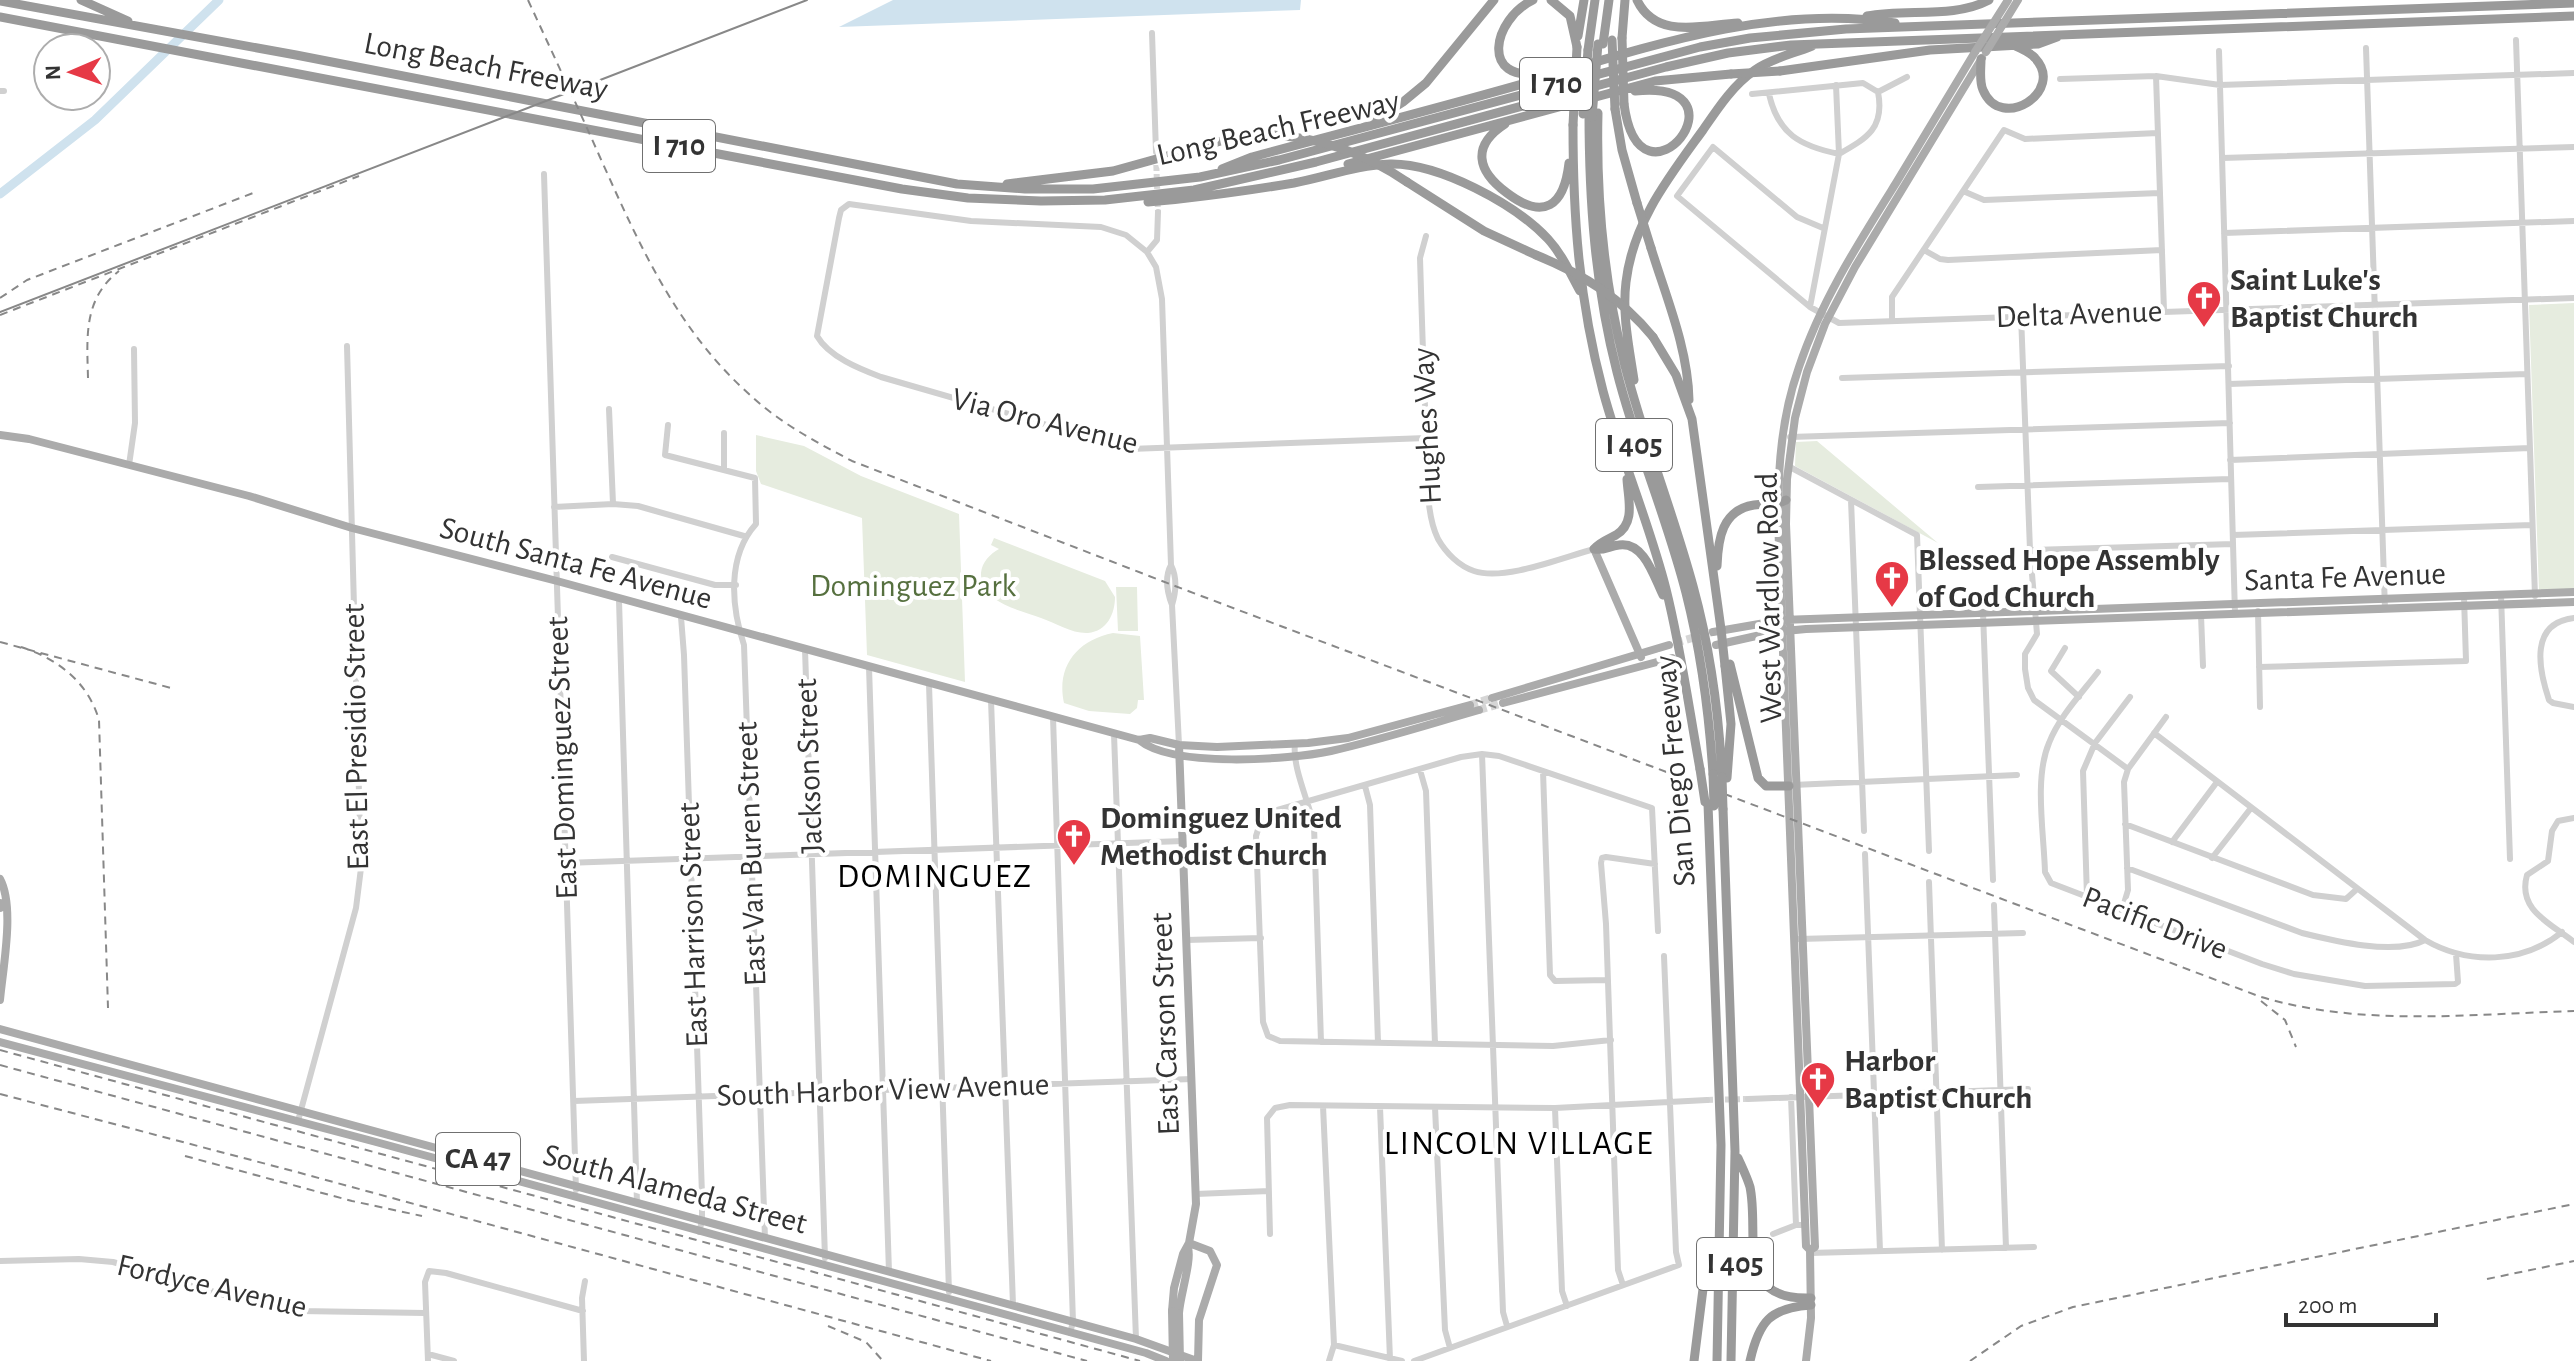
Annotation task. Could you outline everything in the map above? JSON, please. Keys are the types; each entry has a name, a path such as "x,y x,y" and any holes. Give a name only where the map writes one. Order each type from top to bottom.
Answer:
{"highway":[{"path":"81,0 146,29"},
{"path":"1367,126 1426,83 1494,0"},
{"path":"1533,0 1520,8 1500,36 1498,50 1501,60 1510,71 1523,75 1572,68"},
{"path":"1551,0 1570,16 1577,47"},
{"path":"1584,0 1577,47 1573,125 1574,225 1583,296 1603,390 1670,609 1714,774 1730,1153 1736,1167"},
{"name":"San Diego Freeway","path":"1602,0 1606,17 1591,114 1587,227 1602,329 1618,394 1685,615 1714,774"},
{"name":"San Diego Freeway","path":"1602,0 1602,44 1591,114 1605,259 1618,335 1638,415 1682,547 1701,620 1714,693 1716,806 1724,826 1736,1167 1731,1361"},
{"path":"1607,93 1652,89 1670,91 1687,108 1688,128 1681,141 1662,151 1644,148 1630,133 1619,106 1602,44 1625,0"},
{"name":"Long Beach Freeway","path":"0,1 979,187 1093,189 1200,177 1279,160 1700,47 1750,38 1810,31 2574,3"},
{"path":"1637,1 1656,22 1675,28 1797,18 1860,18 1918,27"},
{"path":"1860,18 1887,12 1966,8 1987,1"},
{"name":"Long Beach Freeway","path":"0,17 902,189 1002,200 1105,200 1164,195 1250,180 1698,59 1761,48 2574,16"},
{"path":"1200,177 1252,157 1572,68 1761,23"},
{"path":"1279,184 1669,78 1780,71 1930,50 2038,44 2066,34"},
{"path":"1638,415 1625,298 1631,253 1646,213 1741,81 1768,63 1817,44"},
{"path":"1981,54 1982,86 1991,101 2007,109 2025,106 2034,100 2041,89 2042,74 2035,59 2014,45"},
{"path":"1619,106 1622,150 1688,379 1689,407 1717,598 1717,631 1758,778 1766,786 1794,785"},
{"path":"1511,119 1486,140 1483,167 1492,182 1533,208 1551,205 1564,190 1573,125"},
{"path":"979,187 1113,171 1221,141 1274,135 1310,139 1347,149 1375,162 1484,231 1572,270 1601,288 1631,312 1653,337 1669,361 1689,407"},
{"path":"1105,200 1122,204 1176,200 1390,164 1412,166 1444,175 1487,196 1539,231 1557,250 1583,296"},
{"path":"1625,460 1630,512 1627,524 1621,532 1600,542 1594,549 1603,551 1623,545 1637,550 1670,609"},
{"path":"1717,598 1718,543 1725,522 1736,512 1752,505 1782,502"},
{"path":"1714,774 1731,724 1728,665"},
{"path":"1716,806 1727,1180 1727,1200 1721,1216"},
{"name":"San Diego Freeway","path":"1716,806 1709,826 1720,1114 1721,1231 1717,1361"},
{"path":"1735,1151 1750,1187 1753,1252 1758,1273 1770,1289 1779,1294 1811,1301"},
{"path":"1694,1361 1704,1281 1721,1231"},
{"path":"1750,1361 1757,1335 1769,1318 1784,1309 1811,1301"}],"main road":[{"name":"West Wardlow Road","path":"1981,54 2008,0"},
{"name":"West Wardlow Road","path":"1787,625 1781,599 1782,502 1787,437 1824,316 1847,262 2018,0"},
{"name":"South Santa Fe Avenue","path":"0,435 29,439 249,496 352,528 1139,740 1150,738 1179,745 1225,747 1295,744 1348,738 1474,707 1356,744 1294,756 1179,756 1148,748 1139,740"},
{"name":"West Wardlow Road","path":"1787,437 1788,466 1782,502 1799,939 1800,1097 1801,1225 1810,1252 1815,1247 1800,1097"},
{"path":"1594,549 1644,666"},
{"name":"Santa Fe Avenue","path":"2535,599 2574,592"},
{"path":"1759,623 1773,614 1781,599"},
{"name":"Santa Fe Avenue","path":"1787,625 2535,599 2574,602"},
{"path":"1717,631 1759,623 1787,625"},
{"path":"1716,645 1787,625"},
{"path":"1492,698 1669,645"},
{"path":"1503,703 1672,658"},
{"name":"East Carson Street","path":"1173,1361 1175,1312 1190,1255 1188,1246 1196,1213 1179,745"},
{"path":"0,879 8,906 0,1000"},
{"name":"South Alameda Street","path":"0,1029 1136,1339 1198,1361"},
{"name":"South Alameda Street","path":"0,1042 376,1142 1166,1361"},
{"path":"114,1071 118,1061"},
{"path":"376,1142 379,1131"},
{"path":"1188,1246 1210,1251 1217,1265 1199,1320 1198,1361"},
{"path":"1806,1361 1811,1301 1810,1252"},
{"name":"East Carson Street","path":"1175,1312 1180,1361"}],"street":[{"path":"1152,33 1156,152"},
{"path":"2516,40 2535,599"},
{"path":"2366,48 2385,604"},
{"path":"2219,51 2235,609"},
{"path":"2060,79 2156,76 2220,85 2574,73"},
{"path":"2156,76 2164,311"},
{"path":"1878,92 1907,77"},
{"path":"1752,94 1863,83 1878,92 1882,109 1875,127 1864,140 1839,154 1811,149 1789,133 1774,115 1769,94"},
{"path":"1810,307 1839,154 1836,85"},
{"path":"1892,321 1892,297 2004,130 2025,139 2158,133"},
{"name":"Delta Avenue","path":"1823,228 1797,217 1713,147 1677,196 1810,307 1839,323 2574,298"},
{"path":"2222,158 2574,147"},
{"name":"East Dominguez Street","path":"544,174 575,1197"},
{"path":"1963,191 1984,200 2160,193"},
{"name":"Via Oro Avenue","path":"1147,252 1126,235 1101,227 971,221 849,204 841,210 839,218 817,332 819,341 858,367 902,384 1121,448 1426,438"},
{"path":"1147,252 1157,240 1158,212"},
{"path":"2224,233 2574,221"},
{"name":"Hughes Way","path":"1426,236 1420,258 1426,438 1433,525 1448,554 1473,571 1498,574 1594,549"},
{"path":"1924,250 1948,260 2162,250"},
{"name":"East Carson Street","path":"1147,252 1156,267 1162,299 1171,565 1175,573 1172,605 1179,745"},
{"path":"2021,315 2033,616 2037,634 2025,654 2028,688 2034,700 2128,769"},
{"name":"East El Presidio Street","path":"298,1121 356,908 361,868 347,346"},
{"path":"129,465 135,423 134,349"},
{"path":"1842,378 2229,366"},
{"path":"2229,384 2527,374"},
{"path":"609,409 613,504"},
{"path":"1787,437 2230,423"},
{"path":"668,425 665,455 724,468 724,433"},
{"path":"2230,460 2530,448"},
{"path":"1788,466 1917,535 1929,851"},
{"name":"East Van Buren Street","path":"724,468 755,478 756,524 744,536 734,560 736,619 744,645 765,1238"},
{"path":"1978,487 2230,479"},
{"path":"1851,500 1864,831"},
{"path":"554,507 638,506 744,536"},
{"path":"2233,535 2532,525"},
{"path":"2030,550 2233,544"},
{"path":"612,557 715,585 736,585"},
{"path":"619,600 637,1203"},
{"path":"2501,600 2510,859"},
{"path":"2259,667 2466,661 2464,602"},
{"path":"2257,608 2260,707"},
{"path":"2201,611 2203,666"},
{"name":"East Harrison Street","path":"681,617 699,1096 702,1221 699,1232"},
{"path":"1983,618 1993,880"},
{"path":"2574,618 2560,620 2549,627 2543,636 2541,648 2549,700 2574,707"},
{"path":"2065,648 2051,671 2079,697"},
{"name":"Jackson Street","path":"805,649 826,1255 823,1265"},
{"path":"869,667 889,1272"},
{"name":"Pacific Drive","path":"2098,672 2049,741 2041,775 2045,872 2051,883 2262,964 2328,981 2365,986 2455,984 2458,982 2456,954"},
{"path":"929,684 950,1288 947,1299"},
{"path":"2087,897 2083,776 2086,761 2095,743 2130,697"},
{"path":"991,700 1013,1305"},
{"path":"1053,717 1073,1322 1070,1333"},
{"path":"2122,910 2128,890 2124,782 2128,769 2166,717"},
{"path":"2154,733 2425,940 2456,954 2493,959 2525,954 2550,942 2562,932"},
{"path":"1114,734 1136,1339"},
{"path":"1295,744 1294,756 1314,826 1321,1042"},
{"path":"1482,754 1503,1312 1507,1326"},
{"path":"1611,1040 1553,1046 1492,1046 1280,1041 1268,1036 1263,1022 1256,836 1259,824 1268,814 1308,800 1461,757 1482,754 1499,756 1652,808 1658,931"},
{"path":"1420,770 1426,791 1435,1044"},
{"path":"1543,771 1550,975 1555,981 1607,980"},
{"path":"1794,785 2017,775"},
{"path":"2172,842 2217,782"},
{"path":"1365,786 1370,805 1378,1043"},
{"path":"2212,858 2251,808"},
{"path":"2574,818 2558,821 2552,831 2548,861 2527,875 2524,885 2524,898 2530,908 2574,942"},
{"path":"2125,824 2321,897 2346,899 2357,889"},
{"path":"565,863 1183,841"},
{"path":"1601,848 1606,857"},
{"path":"1865,854 1880,1251"},
{"path":"1623,1285 1618,1270 1611,1040 1601,863 1602,858 1606,857 1655,864"},
{"path":"2127,868 2302,933 2329,940 2403,946 2425,940"},
{"path":"1929,882 1942,1250"},
{"path":"1994,905 2006,1248"},
{"path":"1799,939 2023,933"},
{"path":"1186,940 1261,938"},
{"path":"1414,1361 1679,1265 1664,956"},
{"name":"South Harbor View Avenue","path":"574,1101 1192,1079"},
{"path":"1748,1099 2028,1089"},
{"path":"1270,1234 1267,1118 1275,1108 1290,1105 1555,1108 1707,1100"},
{"path":"1323,1106 1334,1345 1329,1361"},
{"path":"1380,1107 1390,1359"},
{"path":"1435,1107 1445,1330 1450,1348"},
{"path":"1555,1108 1562,1291 1567,1306"},
{"path":"1196,1194 1269,1191"},
{"path":"1773,1234 1801,1225"},
{"path":"1810,1252 2034,1247"},
{"name":"Fordyce Avenue","path":"0,1261 79,1259 113,1262 238,1299 300,1311 425,1313"},
{"path":"454,1361 428,1358 425,1277 429,1271 583,1311"},
{"path":"584,1361 585,1281"},
{"path":"1334,1345 1402,1361"}],"green space":[{"path":"2574,303 2574,589 2539,591 2529,305"},
{"name":"Dominguez Park","path":"756,435 804,446 861,476 959,514 965,682 867,655 862,518 761,484 756,471"},
{"path":"1817,441 1938,543 1795,466 1796,442"},
{"path":"994,538 1105,581 1115,597 1109,621 1095,632 1076,632 994,598 982,583 981,573 987,559 999,549 991,545"},
{"path":"1116,587 1137,587 1138,631 1118,631"},
{"path":"1113,633 1140,636 1144,700 1138,700 1137,708 1130,714 1089,711 1064,703 1063,678 1072,657 1089,642"}],"water":[{"path":"893,0 1301,0 1300,10 839,27"}],"waterway":[{"path":"0,194 95,120 219,0"}],"tunnel":[{"path":"1156,156 1158,212"},
{"path":"1675,643 1713,632"},
{"path":"1470,705 1492,698"},
{"path":"1479,710 1503,703"},
{"path":"1707,1100 1748,1099"}],"tram line":[{"path":"0,312 807,0"}],"railway":[{"path":"528,0 629,221 680,314 724,369 750,395 799,431 852,461 2261,997 2299,1006 2377,1015 2456,1016 2574,1011"},
{"path":"0,315 359,176"},
{"path":"0,298 27,280 253,193"},
{"path":"88,378 88,334 93,306 107,282 119,271"},
{"path":"0,642 171,688"},
{"path":"21,647 47,658 70,674 87,694 99,720 108,1008"},
{"path":"2261,1001 2285,1020 2296,1047"},
{"path":"0,1050 1140,1361"},
{"path":"0,1065 1087,1361"},
{"path":"0,1094 991,1361"},
{"path":"185,1156 352,1201 422,1216"},
{"path":"1970,1361 2021,1326 2073,1307 2574,1204"},
{"path":"2487,1279 2574,1261"},
{"path":"828,1326 866,1342 883,1361"}],"place":[{"name":"Saint Luke's Baptist Church","path":"2204,329"},
{"name":"Blessed Hope Assembly of God Church","path":"1892,609"},
{"name":"Dominguez United Methodist Church","path":"1074,867"},
{"name":"Harbor Baptist Church","path":"1818,1110"}],"district":[{"name":"DOMINGUEZ","path":"935,877"},
{"name":"LINCOLN VILLAGE","path":"1519,1144"}]}
